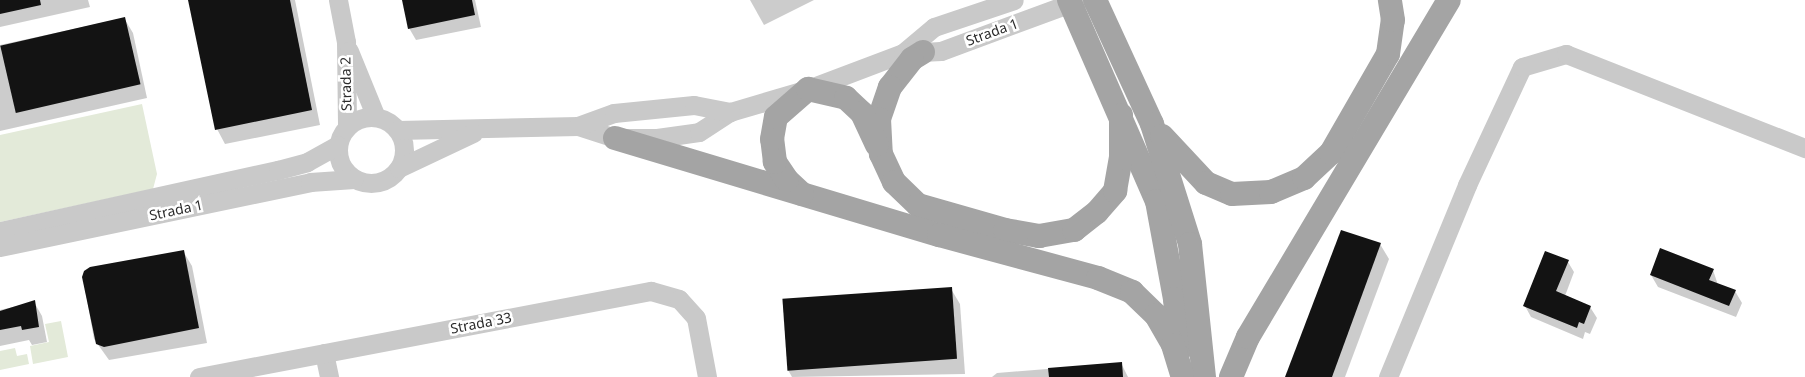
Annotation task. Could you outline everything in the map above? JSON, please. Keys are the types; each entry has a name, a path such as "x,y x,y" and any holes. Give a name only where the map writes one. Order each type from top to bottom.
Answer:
{"main road":[{"path":"1095,0 1152,124 1190,244 1190,376"},
{"path":"1152,124 1182,160 1206,183 1232,194 1271,192 1304,178 1331,153 1388,54 1393,20 1390,0"},
{"path":"1230,377 1248,337 1449,0"},
{"path":"1062,4 1121,115 1157,201 1190,376"},
{"path":"881,154 879,119 890,87 912,59 913,52"},
{"path":"803,195 787,180 775,162 772,139 776,117 808,88 846,98 862,113 894,182 918,205 1005,230 1039,236 1074,230 1097,212 1115,191 1121,158 1121,115"},
{"path":"615,138 803,195 1098,278 1132,292 1156,315 1190,376"}],"street":[{"name":"Strada 2","path":"338,0 346,42 346,127"},
{"name":"Strada 1","path":"913,52 934,27 1014,0"},
{"name":"Strada 1","path":"578,126 615,138 657,138 699,132 730,112 913,52 941,51 1062,4 1079,0"},
{"name":"Strada 2","path":"346,42 376,117"},
{"path":"1388,377 1467,186 1522,67 1566,54 1805,148"},
{"name":"Strada 1","path":"398,130 480,130 578,126 614,113 694,105 730,112"},
{"path":"376,117 388,122 398,130 404,145 399,168 379,182 366,183 354,178 341,164 338,145 346,127 360,118 376,117"},
{"name":"Strada 1","path":"399,168 480,130"},
{"name":"Strada 1","path":"0,231 175,194 307,162 338,145"},
{"name":"Strada 1","path":"0,248 310,182 354,178"},
{"name":"Strada 33","path":"199,377 651,292 678,299 696,318 707,377"},
{"path":"324,353 329,377"}],"green space":[{"path":"142,104 157,174 153,189 0,222 0,135"},
{"path":"61,321 68,357 33,364 30,346 49,342 45,324"},
{"path":"15,348 17,356 27,354 29,364 0,370 0,351"}],"building":[{"path":"0,0 40,0 41,5 0,14"},
{"path":"188,0 290,0 312,110 215,130"},
{"path":"402,0 472,0 475,15 408,29"},
{"path":"125,17 141,84 16,113 0,46"},
{"path":"1341,230 1381,243 1332,377 1285,377"},
{"path":"1660,248 1714,269 1709,280 1736,290 1729,306 1650,275"},
{"path":"184,250 199,328 104,347 96,344 82,277 84,271 90,267"},
{"path":"1545,251 1569,260 1556,291 1591,306 1584,324 1579,322 1577,328 1523,306"},
{"path":"952,287 957,359 787,371 782,299"},
{"path":"35,300 39,327 22,330 21,326 0,330 0,311"},
{"path":"1122,362 1123,377 1049,377 1048,368"}]}
